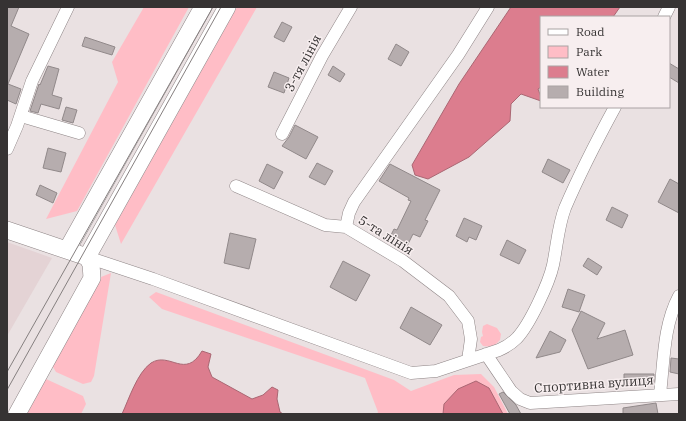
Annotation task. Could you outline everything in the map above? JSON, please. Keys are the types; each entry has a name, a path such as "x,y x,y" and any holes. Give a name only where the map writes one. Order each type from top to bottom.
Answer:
{"main road":[{"path":"67,250 203,7"},
{"path":"87,257 227,7"},
{"path":"7,230 87,257 91,264 92,278 17,414"}],"street":[{"path":"7,149 21,116 32,81 68,7"},
{"name":"3-тя лінія","path":"282,134 322,56 351,7"},
{"path":"346,227 354,202 458,55 488,7"},
{"path":"664,16 669,7"},
{"path":"87,257 153,279 411,373 427,373 436,371 504,348 517,338 532,315 543,293 553,267 559,229 565,209 591,152 614,108"},
{"path":"21,116 79,133"},
{"name":"5-та лінія","path":"236,186 325,225 346,227 403,261 448,296 468,321 471,339 468,360"},
{"path":"660,394 666,336 675,303 679,296"},
{"name":"Спортивна вулиця","path":"486,354 511,391 520,399 530,403 679,394"}],"shaded area":[{"path":"7,242 52,258 7,336"}],"green space":[{"path":"144,7 189,7 77,211 46,219 118,82 112,62"},
{"path":"237,7 257,7 121,244 115,225"},
{"path":"111,273 94,376 91,382 83,384 56,372 53,367 54,362 101,277"},
{"path":"156,292 394,380 411,391 454,375 481,374 494,387 508,414 377,414 378,412 365,378 162,309 149,297"},
{"path":"487,324 497,328 501,334 500,340 493,347 483,346 480,342 481,337 483,336 483,326"},
{"path":"46,379 83,396 86,404 81,414 27,414"}],"water":[{"path":"511,7 620,7 614,16 540,16 540,88 538,89 540,101 521,94 511,104 510,121 469,157 428,179 415,175 412,165 459,84"},
{"path":"202,351 211,354 208,367 212,377 252,399 263,395 272,387 278,390 277,399 280,412 283,414 122,414 138,380 146,367 151,363 158,360 165,360 183,364 190,363 196,359"},
{"path":"476,381 489,388 503,414 443,414 444,404 458,389"}],"building":[{"path":"7,7 19,7 11,26 29,34 8,84 21,89 16,104 7,100"},
{"path":"282,22 292,27 284,42 274,37"},
{"path":"85,37 115,47 112,55 82,46"},
{"path":"396,44 409,52 401,66 388,59"},
{"path":"670,64 679,69 679,83 670,78"},
{"path":"48,66 59,69 52,95 62,98 59,109 41,104 38,113 30,111 39,84 40,85"},
{"path":"333,66 345,74 340,82 328,75"},
{"path":"274,72 289,78 284,93 268,87"},
{"path":"66,107 77,110 73,123 62,120"},
{"path":"295,125 318,137 306,159 282,146 289,137"},
{"path":"48,148 66,153 61,172 43,168"},
{"path":"548,159 570,170 563,183 542,172"},
{"path":"317,163 333,171 325,185 309,177"},
{"path":"267,164 283,172 274,189 259,181"},
{"path":"390,164 440,190 425,220 428,221 420,237 413,234 406,248 389,239 394,229 397,230 411,201 408,200 409,198 379,181"},
{"path":"670,179 679,184 679,213 658,202"},
{"path":"40,185 57,193 53,203 36,195"},
{"path":"612,207 628,215 622,228 606,220"},
{"path":"464,218 482,226 476,240 469,237 467,242 456,236"},
{"path":"230,233 256,239 249,269 224,263"},
{"path":"507,240 526,250 519,264 500,255"},
{"path":"588,258 602,267 597,275 583,266"},
{"path":"343,261 370,275 356,301 330,287"},
{"path":"568,289 585,295 579,312 562,307"},
{"path":"411,307 442,325 430,345 400,328"},
{"path":"581,311 605,323 597,339 625,330 633,355 588,369 572,330"},
{"path":"550,331 566,340 560,352 536,358"},
{"path":"671,358 679,359 679,374 670,372"},
{"path":"624,374 654,374 654,384 624,384"},
{"path":"503,392 516,405 521,414 510,414 499,394"},
{"path":"656,403 658,414 623,414 623,408"}],"tram line":[{"path":"7,372 213,7"},
{"path":"7,390 221,7"}]}
